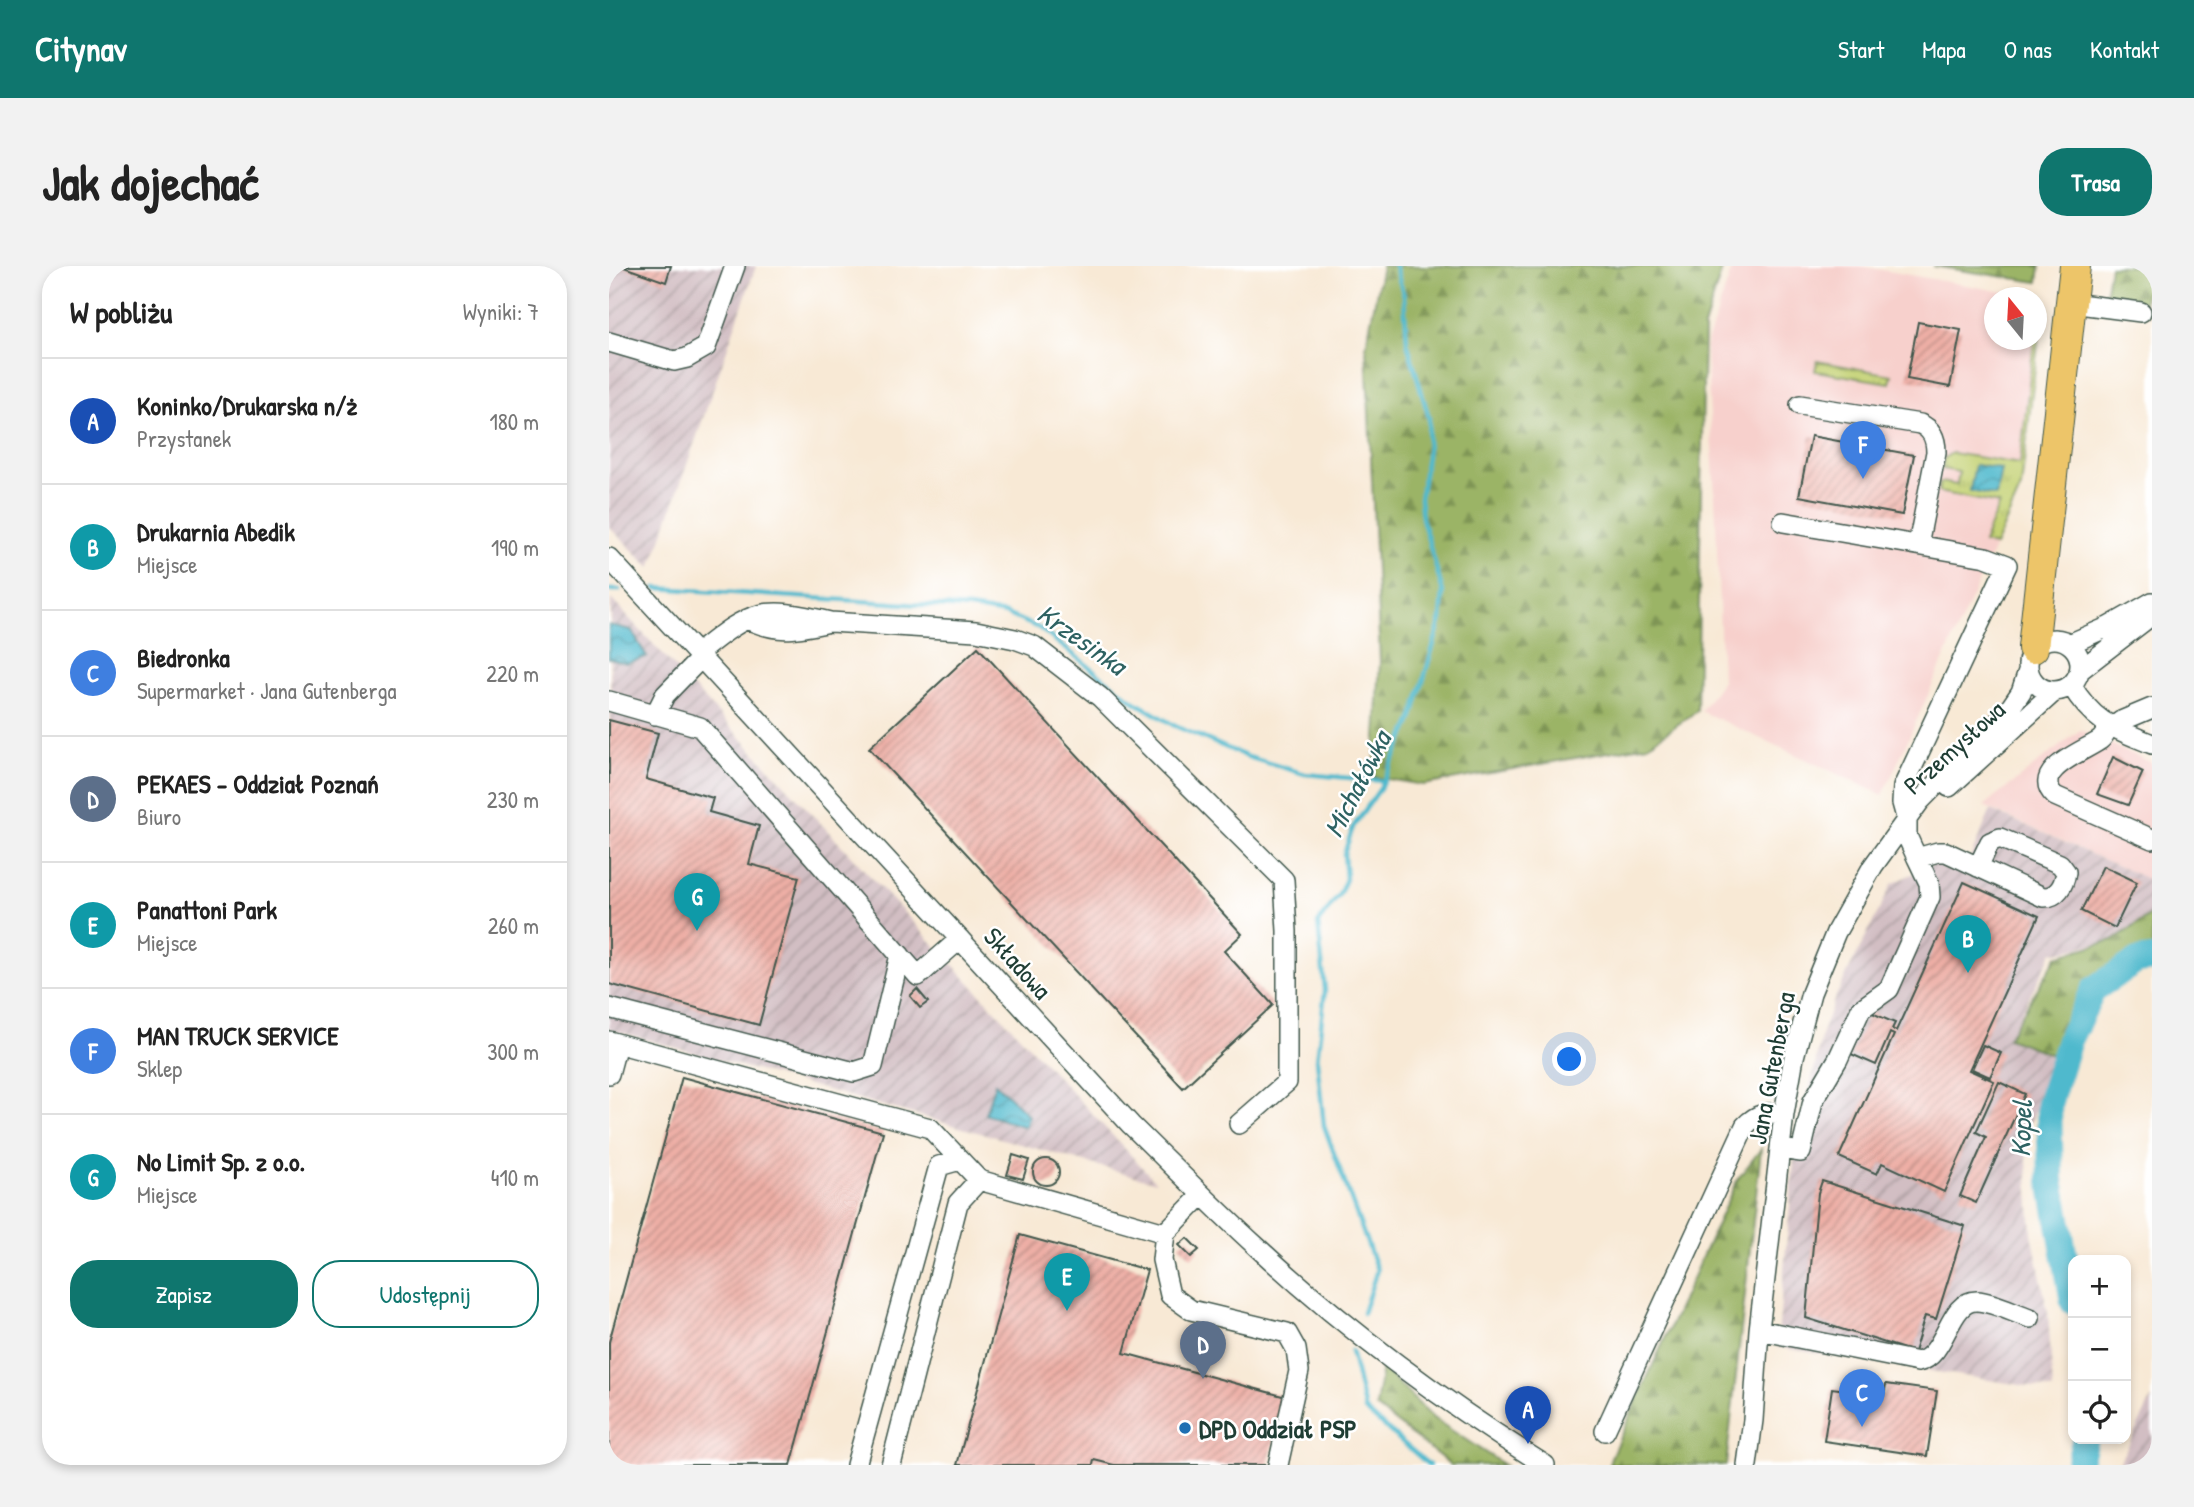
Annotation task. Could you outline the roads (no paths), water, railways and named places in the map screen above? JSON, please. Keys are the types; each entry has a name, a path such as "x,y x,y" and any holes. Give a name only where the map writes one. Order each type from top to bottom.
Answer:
{"highway":[{"path":"2044,644 2046,515 2075,266"}],"street":[{"path":"609,342 674,361 697,353 705,347 735,266"},
{"path":"2071,303 2141,313"},
{"path":"1800,405 1920,424 1930,431 1936,452 1918,545"},
{"path":"1781,1149 1801,1152 1813,1101 1838,1059 1859,1014 1866,1005 1889,989 1930,897 1929,883 1907,836 1907,821 1902,803 1903,787 2007,565 1986,557 1783,522"},
{"name":"Składowa","path":"609,558 1131,1125 1202,1195 1296,1282 1414,1375 1476,1421 1545,1465"},
{"path":"2044,644 2108,627 2152,602"},
{"name":"Przemysłowa","path":"1907,821 1924,811 2068,683 2152,615"},
{"path":"655,715 665,695 699,656 732,626 747,619 767,628 791,630 830,622 976,631 1034,646 1100,697 1284,880 1287,931 1287,1082 1239,1124"},
{"path":"2044,644 2037,686 2068,683"},
{"path":"2044,644 2078,656 2068,683"},
{"name":"Przemysłowa","path":"1907,821 1938,780 2006,714 2021,692 2044,644"},
{"path":"2068,683 2091,713 2111,727 2152,744"},
{"path":"609,701 701,727 918,976 960,939"},
{"path":"2152,708 2120,721 2101,739 2075,753 2057,767 2049,779 2048,788 2055,796 2152,839"},
{"name":"Jana Gutenberga","path":"1747,1465 1759,1329 1784,1114 1800,1032 1826,954 1863,881 1907,821"},
{"path":"1917,858 1947,852 1978,867"},
{"path":"609,1008 854,1072 873,1066 900,955"},
{"path":"609,1074 613,1043 930,1128 979,1180 1165,1233"},
{"path":"1605,1431 1745,1126 1761,1113 1784,1114"},
{"path":"856,1465 939,1166 960,1160"},
{"path":"891,1465 958,1203 979,1180"},
{"path":"1202,1195 1165,1233 1162,1260 1170,1295 1192,1310 1287,1333 1296,1349 1299,1371 1278,1465"},
{"path":"1759,1329 1918,1362 1933,1354 1960,1308 1971,1301 1983,1302 2030,1318"},
{"name":"Jana Gutenberga","path":"1753,1420 1756,1465"}],"water":[{"path":"1975,465 2001,469 1996,496 1970,491"},
{"path":"609,625 631,630 647,657 626,663 609,658"},
{"path":"995,1083 1029,1116 1025,1127 985,1114"}],"waterway":[{"name":"Michałówka","path":"1363,1313 1377,1270 1324,1126 1317,1060 1325,990 1318,923 1339,895 1346,879 1344,854 1353,827 1379,790 1412,720 1441,619 1443,592 1422,518 1420,498 1427,456 1429,418 1407,342 1404,296 1395,266"},
{"name":"Krzesinka","path":"656,588 969,608 1006,614 1039,628 1135,702 1175,726 1248,757 1305,774 1384,781"},
{"name":"Krzesinka","path":"609,590 619,590"},
{"name":"Kopel","path":"2068,1274 2051,1180 2049,1104 2069,1040 2094,989 2137,961 2152,959"},
{"name":"Michałówka","path":"1351,1351 1365,1410 1429,1465"},
{"name":"Kopel","path":"2078,1465 2084,1444"}],"place":[{"name":"MAN TRUCK SERVICE","path":"1863,479"},
{"name":"No Limit Sp. z o.o.","path":"697,931"},
{"name":"Drukarnia Abedik","path":"1968,973"},
{"name":"Panattoni Park","path":"1067,1311"},
{"name":"PEKAES - Oddział Poznań","path":"1203,1379"},
{"name":"Biedronka","path":"1862,1427"},
{"name":"DPD Oddział PSP","path":"1185,1428"},
{"name":"Koninko/Drukarska n/ż","path":"1528,1444"}]}
